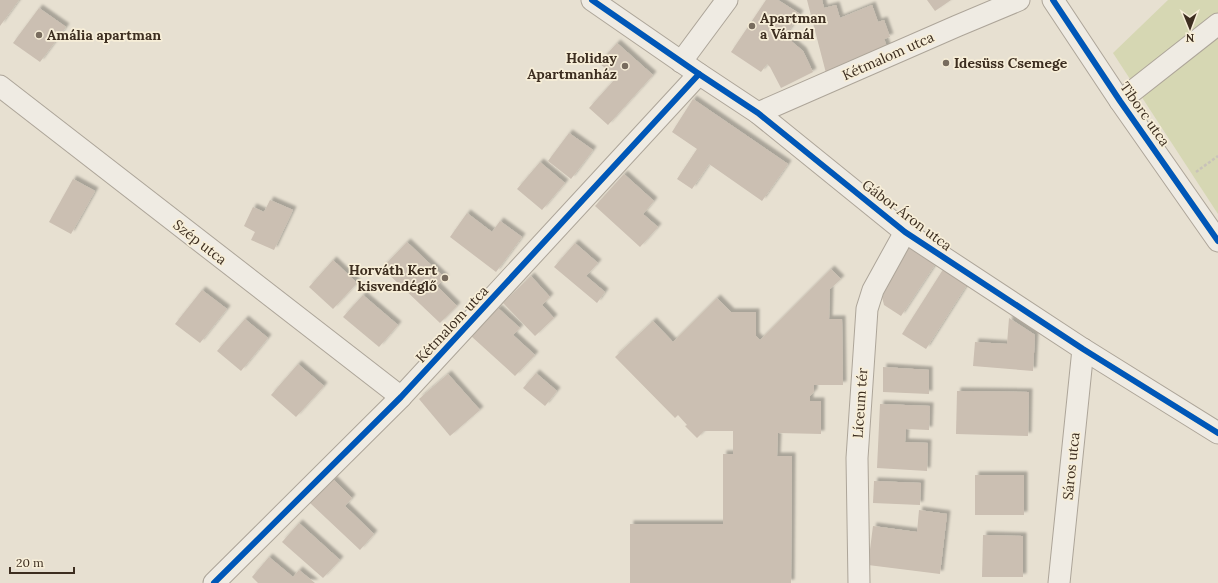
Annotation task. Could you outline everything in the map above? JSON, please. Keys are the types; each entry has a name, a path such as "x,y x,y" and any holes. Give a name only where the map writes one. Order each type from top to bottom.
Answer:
{"street":[{"name":"Gábor Áron utca","path":"592,0 758,113 905,232 1083,349 1218,433"},
{"path":"682,62 727,0"},
{"name":"Kétmalom utca","path":"758,113 1019,0"},
{"name":"Tiborc utca","path":"1053,0 1120,100 1218,241"},
{"path":"1120,100 1218,24"},
{"name":"Kétmalom utca","path":"214,583 401,397 699,74"},
{"name":"Szép utca","path":"0,86 401,397"},
{"name":"Líceum tér","path":"859,583 857,458 867,309 873,290 905,232"},
{"name":"Sáros utca","path":"1059,583 1083,349"}],"path":[{"path":"1179,184 1218,156"}],"green space":[{"path":"1168,0 1218,0 1218,214 1113,53"}],"building":[{"path":"0,0 19,0 0,26"},
{"path":"766,0 778,0 800,14 785,36 803,51 813,72 781,88 767,64 761,72 731,52"},
{"path":"807,0 822,0 824,8 836,5 840,18 872,5 878,22 884,20 890,37 884,39 888,49 826,73"},
{"path":"927,0 951,0 935,11"},
{"name":"Amália apartman","path":"39,8 66,27 40,62 13,43"},
{"path":"617,43 653,75 608,125 589,108 616,78 599,63"},
{"path":"693,99 788,164 762,201 709,164 692,189 677,179 697,149 672,132"},
{"path":"569,133 593,150 571,179 548,161"},
{"path":"540,162 565,183 542,210 517,189"},
{"path":"624,174 654,201 643,214 658,227 640,247 595,206"},
{"path":"73,179 95,191 71,234 49,222"},
{"path":"270,200 293,210 274,250 251,240 255,232 244,226 253,207 264,212"},
{"path":"467,213 492,232 500,221 522,237 496,272 450,237"},
{"path":"407,242 445,278 437,286 457,306 440,323 382,268"},
{"path":"575,243 598,263 586,276 605,292 597,303 554,267"},
{"path":"908,245 936,263 901,316 884,305 880,289"},
{"path":"333,260 357,283 333,309 309,287"},
{"path":"944,268 968,283 926,349 902,334"},
{"path":"831,269 841,279 830,289 829,319 842,319 843,385 814,385 814,392 810,396 810,401 821,401 821,434 778,433 777,456 792,456 791,583 630,583 630,524 723,524 723,454 733,454 733,431 704,431 697,438 685,426 687,425 678,415 675,418 615,357 653,321 673,342 717,298 731,312 756,312 756,336 760,340"},
{"path":"531,276 550,297 542,305 554,318 535,336 503,303"},
{"path":"202,290 227,309 200,343 175,324"},
{"path":"363,295 398,325 379,347 343,317"},
{"path":"498,308 520,328 513,335 535,355 515,376 471,336"},
{"path":"1009,318 1035,335 1033,371 973,366 975,342 1007,344"},
{"path":"245,319 268,338 241,371 217,351"},
{"path":"298,364 324,386 296,417 271,395"},
{"path":"883,367 929,370 929,394 883,392"},
{"path":"536,373 557,391 545,406 523,388"},
{"path":"448,374 480,410 450,436 419,399"},
{"path":"957,391 1029,392 1028,436 956,434"},
{"path":"880,404 930,406 929,430 906,429 905,442 928,443 927,471 877,468"},
{"path":"975,475 1024,475 1024,515 975,515"},
{"path":"333,479 352,498 345,506 374,534 360,550 310,503"},
{"path":"874,481 921,483 920,505 873,503"},
{"path":"919,510 947,514 940,574 868,565 873,526 917,532"},
{"path":"299,523 340,560 323,578 282,542"},
{"path":"983,535 1023,536 1023,577 982,577"},
{"path":"269,557 293,577 299,570 315,583 258,583 252,577"}],"cycle path":[{"path":"592,0 758,113 905,232 1083,349 1218,433"},
{"path":"1053,0 1120,101 1218,241"},
{"path":"214,583 401,397 699,74"}],"place":[{"name":"Apartman a Várnál","path":"752,26"},
{"name":"Amália apartman","path":"39,35"},
{"name":"Idesüss Csemege","path":"946,63"},
{"name":"Holiday Apartmanház","path":"625,66"},
{"name":"Horváth Kert kisvendéglő","path":"445,278"}]}
